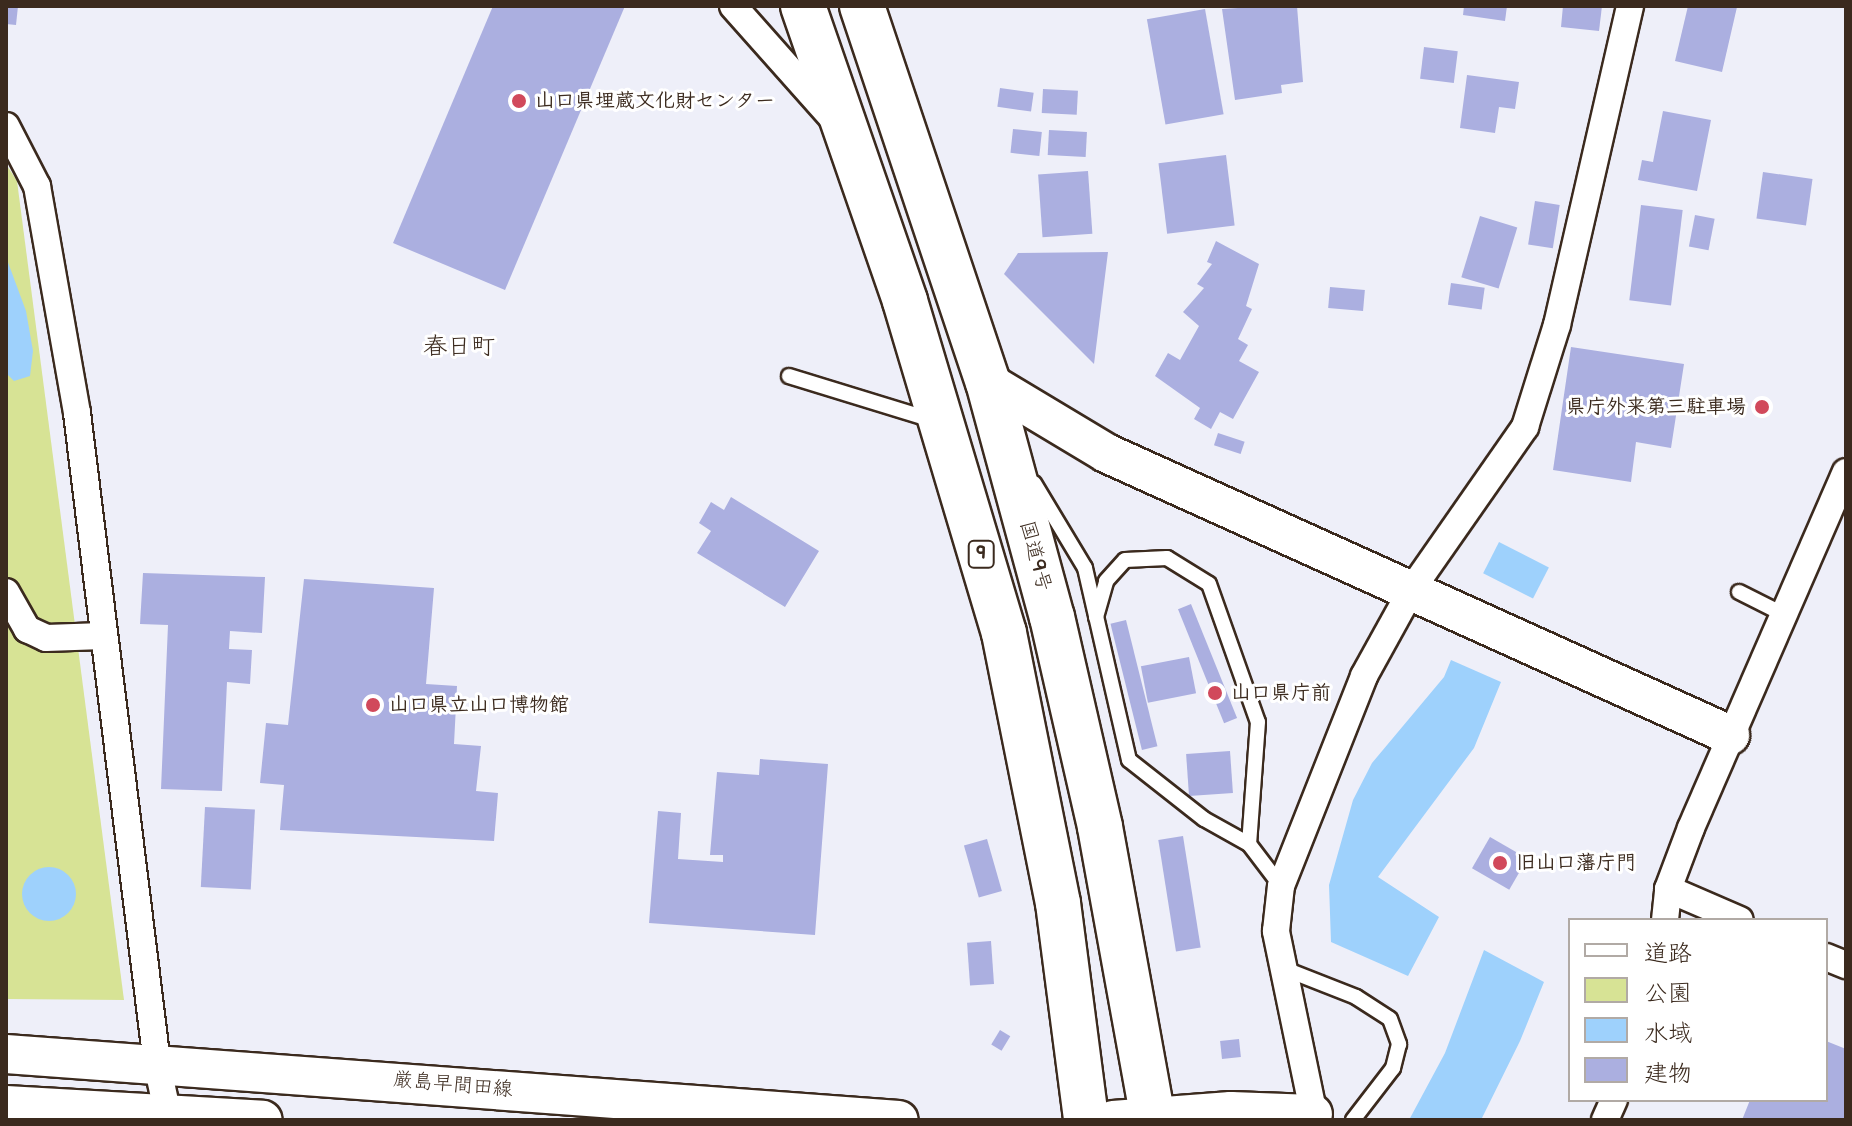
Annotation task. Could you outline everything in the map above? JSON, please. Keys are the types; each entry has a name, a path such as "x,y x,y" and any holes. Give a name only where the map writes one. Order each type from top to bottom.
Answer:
{"highway":[{"name":"9","path":"803,6 943,423 1004,633 1058,903 1086,1120"},
{"name":"国道9号","path":"862,6 988,382 1052,617 1100,827 1140,1119"}],"main road":[{"path":"988,382 1106,453 1730,735"},
{"name":"厳島早間田線","path":"6,1054 899,1120"},
{"path":"6,1105 263,1120"},
{"path":"1140,1119 1231,1111 1312,1118"}],"street":[{"path":"733,6 844,130"},
{"path":"1312,1118 1276,931 1281,886 1326,761 1364,676 1412,589 1525,427 1557,325 1630,6"},
{"path":"6,126 37,186 77,413 157,1064 169,1116"},
{"path":"1665,918 1668,889 1730,735 1846,472"},
{"path":"6,592 27,629 46,638 103,636"},
{"path":"1668,889 1735,918"}],"lane":[{"path":"789,376 943,423"},
{"path":"1009,457 1032,480 1085,568 1129,760 1204,819 1249,844 1281,886"},
{"path":"1095,622 1106,581 1125,560 1167,558 1209,584 1258,722 1249,844"},
{"path":"1739,592 1785,615"},
{"path":"1285,969 1356,997 1390,1019 1399,1044 1393,1068 1353,1120"}],"green space":[{"path":"6,164 17,181 124,1000 6,999"}],"water":[{"path":"6,257 26,311 33,351 30,376 14,381 6,373"},
{"path":"1499,542 1549,567 1533,599 1483,573"},
{"path":"1451,660 1501,682 1474,748 1378,877 1439,917 1408,976 1331,942 1329,885 1353,800 1372,763 1444,677"},
{"path":"49,867 68,875 76,894 68,913 49,921 30,913 22,894 30,875"},
{"path":"1484,950 1544,982 1520,1041 1481,1120 1409,1120 1445,1053"}],"building":[{"path":"6,6 18,6 16,25 6,24"},
{"name":"山口県埋蔵文化財センター","path":"493,6 625,6 505,290 393,243"},
{"path":"1297,6 1303,82 1281,85 1282,93 1235,100 1222,9"},
{"path":"1464,6 1507,6 1505,21 1463,15"},
{"path":"1563,6 1602,6 1599,31 1561,27"},
{"path":"1688,6 1737,7 1722,72 1675,61"},
{"path":"1205,9 1224,114 1165,125 1147,19"},
{"path":"1424,47 1458,51 1454,83 1420,79"},
{"path":"1467,75 1519,82 1515,109 1499,107 1495,133 1460,128"},
{"path":"1000,88 1034,93 1031,112 997,107"},
{"path":"1043,89 1078,91 1077,115 1042,113"},
{"path":"1663,111 1711,120 1697,191 1638,180 1642,160 1653,162"},
{"path":"1013,129 1042,132 1039,156 1010,153"},
{"path":"1049,130 1087,132 1086,157 1048,155"},
{"path":"1226,155 1235,225 1167,234 1159,163"},
{"path":"1088,171 1092,234 1043,237 1038,174"},
{"path":"1763,172 1813,179 1806,226 1756,219"},
{"path":"1535,201 1560,205 1553,248 1528,244"},
{"path":"1641,205 1683,210 1671,305 1629,300"},
{"path":"1695,215 1715,219 1709,250 1689,246"},
{"path":"1480,216 1517,227 1499,289 1461,277"},
{"path":"1216,241 1259,264 1246,306 1252,309 1238,339 1248,345 1239,361 1259,372 1233,419 1220,412 1211,429 1194,419 1200,408 1155,376 1168,353 1180,360 1199,326 1183,312 1204,288 1197,284 1212,264 1207,262"},
{"path":"1108,252 1094,364 1004,274 1018,253"},
{"path":"1451,283 1485,288 1482,310 1448,305"},
{"path":"1330,287 1365,290 1363,311 1328,308"},
{"path":"1571,347 1684,364 1671,448 1636,442 1631,482 1553,470"},
{"path":"1218,433 1245,442 1241,454 1214,445"},
{"path":"731,497 819,551 785,607 697,553 711,531 699,523 711,502 724,510"},
{"path":"143,573 265,577 262,633 230,631 229,649 252,650 250,684 227,682 222,791 161,789 168,625 140,624"},
{"name":"山口県立山口博物館","path":"304,579 434,588 426,684 457,686 454,744 481,746 476,791 498,793 494,841 280,830 284,785 260,783 266,723 288,725"},
{"path":"1191,604 1237,718 1224,723 1178,609"},
{"path":"1126,620 1157,746 1142,750 1110,624"},
{"path":"1189,657 1196,693 1148,703 1141,666"},
{"path":"1230,751 1233,793 1189,796 1186,754"},
{"path":"760,759 828,764 815,935 649,923 658,811 681,813 678,859 723,862 723,855 710,855 717,772 759,775"},
{"path":"205,807 255,810 251,890 201,887"},
{"path":"1183,836 1201,948 1176,952 1158,840"},
{"name":"旧山口藩庁門","path":"1490,837 1527,858 1509,890 1472,868"},
{"path":"987,839 1002,891 979,898 964,846"},
{"path":"991,941 994,984 970,986 967,943"},
{"path":"1000,1030 1010,1036 1002,1051 991,1045"},
{"path":"1239,1039 1241,1057 1222,1059 1220,1041"},
{"path":"1828,1042 1846,1049 1846,1120 1742,1120 1749,1102 1828,1102"}],"place":[{"name":"山口県埋蔵文化財センター","path":"519,101"},
{"name":"県庁外来第三駐車場","path":"1762,407"},
{"name":"山口県庁前","path":"1215,693"},
{"name":"山口県立山口博物館","path":"373,705"},
{"name":"旧山口藩庁門","path":"1500,863"}],"district":[{"name":"春日町","path":"459,347"}]}
